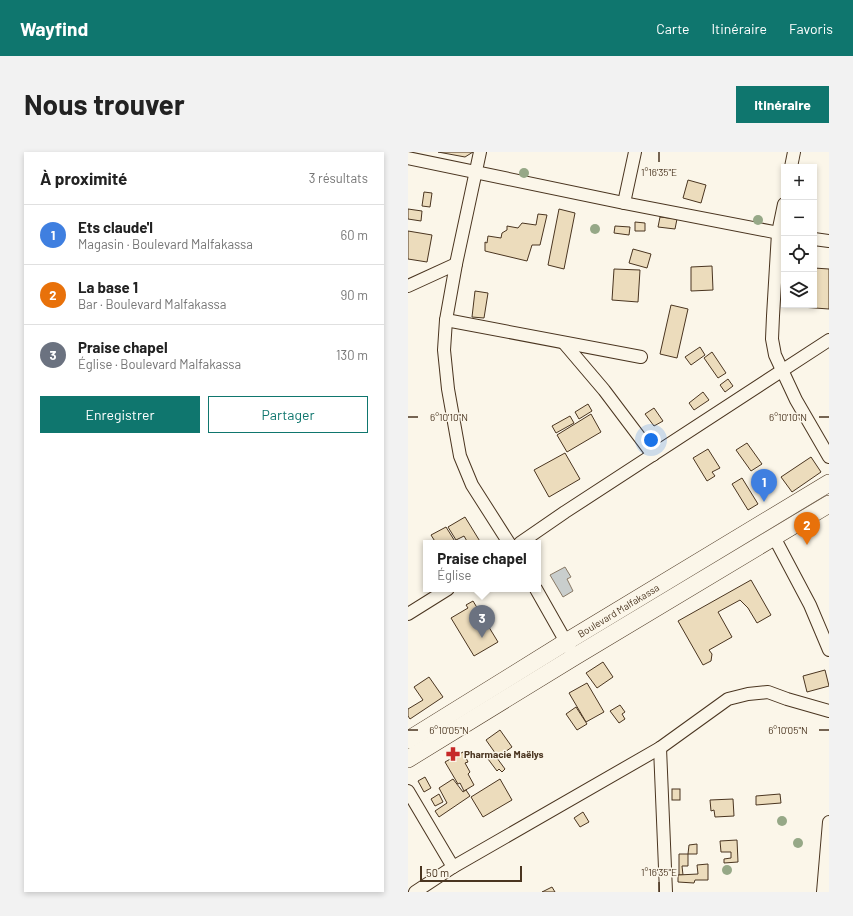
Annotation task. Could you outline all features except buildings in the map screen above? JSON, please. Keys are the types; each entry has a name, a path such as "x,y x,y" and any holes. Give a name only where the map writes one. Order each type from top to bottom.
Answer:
{"main road":[{"name":"Boulevard Malfakassa","path":"408,758 570,649 829,483"},
{"name":"Boulevard Malfakassa","path":"408,740 774,537 829,504"}],"street":[{"path":"480,152 456,264 446,320 444,350 448,390 460,456 472,486 507,540"},
{"path":"624,203 635,152"},
{"path":"792,164 794,152"},
{"path":"408,158 624,203 781,233 773,316 772,339 774,355 829,457"},
{"path":"817,239 829,241"},
{"path":"408,286 456,264"},
{"path":"446,320 641,358"},
{"path":"524,540 829,340"},
{"path":"564,343 604,390 653,455"},
{"path":"774,537 827,636 829,650"},
{"path":"408,614 443,592"},
{"path":"538,592 570,649"},
{"path":"415,892 453,867 660,748 728,699 748,694 768,692 829,711"},
{"path":"660,748 666,892"},
{"path":"408,791 453,867"},
{"path":"823,892 829,827"}],"shaded area":[{"path":"565,567 571,577 567,579 573,591 563,597 550,575"}],"place":[{"name":"Ets claude'l","path":"764,502"},
{"name":"La base 1","path":"807,545"},
{"name":"Praise chapel","path":"482,638"},
{"name":"Pharmacie Maëlys","path":"453,754"}]}
